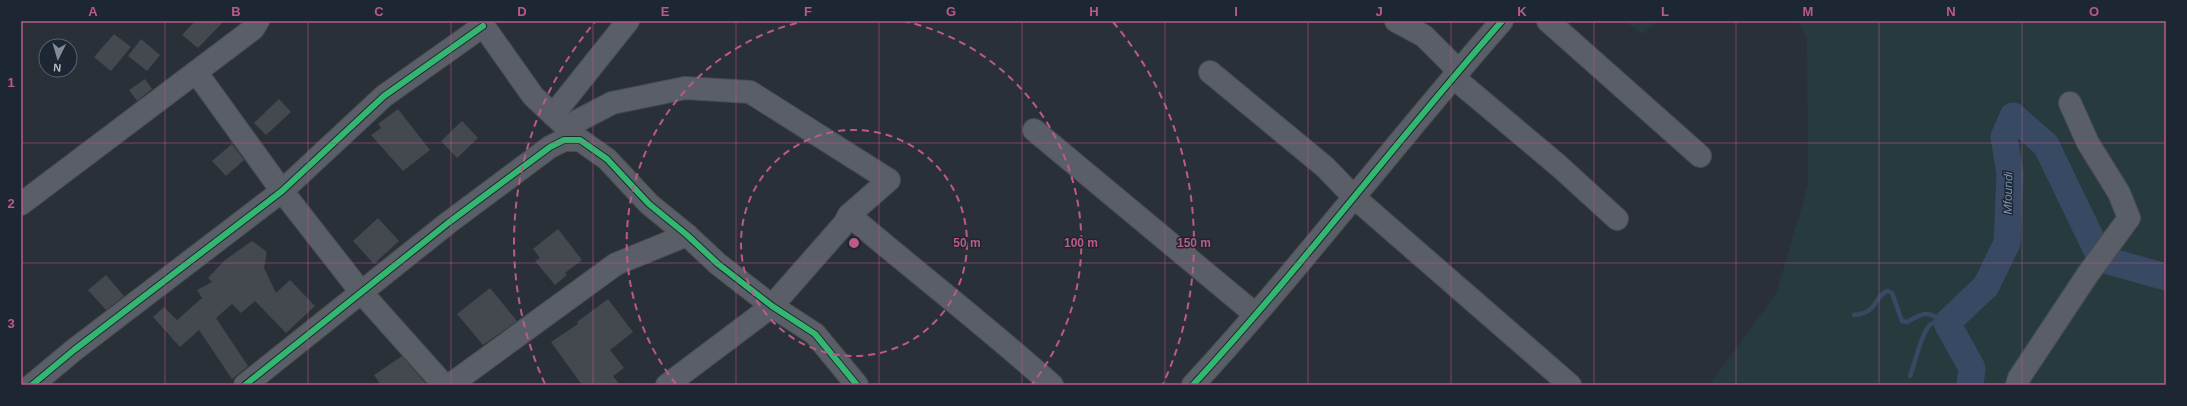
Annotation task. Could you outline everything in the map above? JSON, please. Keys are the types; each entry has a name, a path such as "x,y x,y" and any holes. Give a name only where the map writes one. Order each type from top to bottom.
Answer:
{"street":[{"path":"21,204 253,29 258,21"},
{"path":"244,385 448,223 550,147 564,140 566,127 628,21"},
{"path":"1396,21 1424,36 1456,74 1560,166 1617,219"},
{"path":"1193,385 1355,198 1456,74 1502,21"},
{"path":"1548,21 1700,156"},
{"path":"32,385 74,350 282,191 384,96 481,23 533,96 566,127 607,159 649,204 687,235 718,264 772,306 815,334 857,385"},
{"path":"196,72 282,191 361,292 444,385"},
{"path":"1210,72 1325,167 1355,198 1570,385"},
{"path":"566,127 612,102 685,88 750,92 889,180 849,215 844,224 772,306 667,385"},
{"path":"2017,385 2019,378 2088,274 2129,218 2119,193 2088,143 2070,103"},
{"path":"1034,130 1255,314"},
{"path":"849,215 910,267 995,334 1052,385"},
{"path":"450,385 616,264 687,235"}],"green space":[{"path":"1624,21 1657,21 1643,34"},
{"path":"1798,21 2166,21 2166,385 1709,385 1776,294 1808,185 1807,39"}],"building":[{"path":"195,21 224,21 198,48 182,35"},
{"path":"114,34 131,47 111,71 94,57"},
{"path":"141,39 160,55 147,71 128,56"},
{"path":"145,79 152,89 137,101 129,90"},
{"path":"279,99 291,112 266,135 254,123"},
{"path":"398,109 430,150 403,171 371,135 381,128 378,124"},
{"path":"462,121 478,138 457,158 441,141"},
{"path":"232,144 244,160 226,176 212,161"},
{"path":"378,218 399,241 374,264 353,241"},
{"path":"558,229 582,260 565,273 567,275 555,285 535,261 540,258 533,249"},
{"path":"252,241 267,252 264,268 276,293 290,280 315,306 286,333 255,301 241,313 232,304 216,318 248,366 232,379 199,330 180,347 153,317 164,307 177,320 202,298 197,290 212,282 208,278 225,260"},
{"path":"106,275 124,296 106,310 88,290"},
{"path":"490,288 517,321 483,345 457,314"},
{"path":"608,299 633,332 610,350 624,368 613,376 620,385 582,385 551,342 578,324 577,322"},
{"path":"402,356 427,385 381,385 374,375"}],"waterway":[{"name":"Mfoundi","path":"1970,385 1972,368 1947,323 1986,286 2007,243 2010,174 2004,137 2013,116 2046,145 2101,259 2166,277"},
{"path":"1854,315 1862,314 1868,311 1883,293 1888,291 1892,293 1902,321 1907,322 1917,316 1925,314 1932,315 1943,321 1934,322 1928,327 1910,376"}],"cycle path":[{"path":"1193,385 1272,296 1502,21"},
{"path":"32,385 74,350 282,191 384,96 483,26"},
{"path":"245,385 448,223 550,147 564,140 580,140 607,159 649,204 687,235 718,264 772,306 815,334 857,385"}]}
